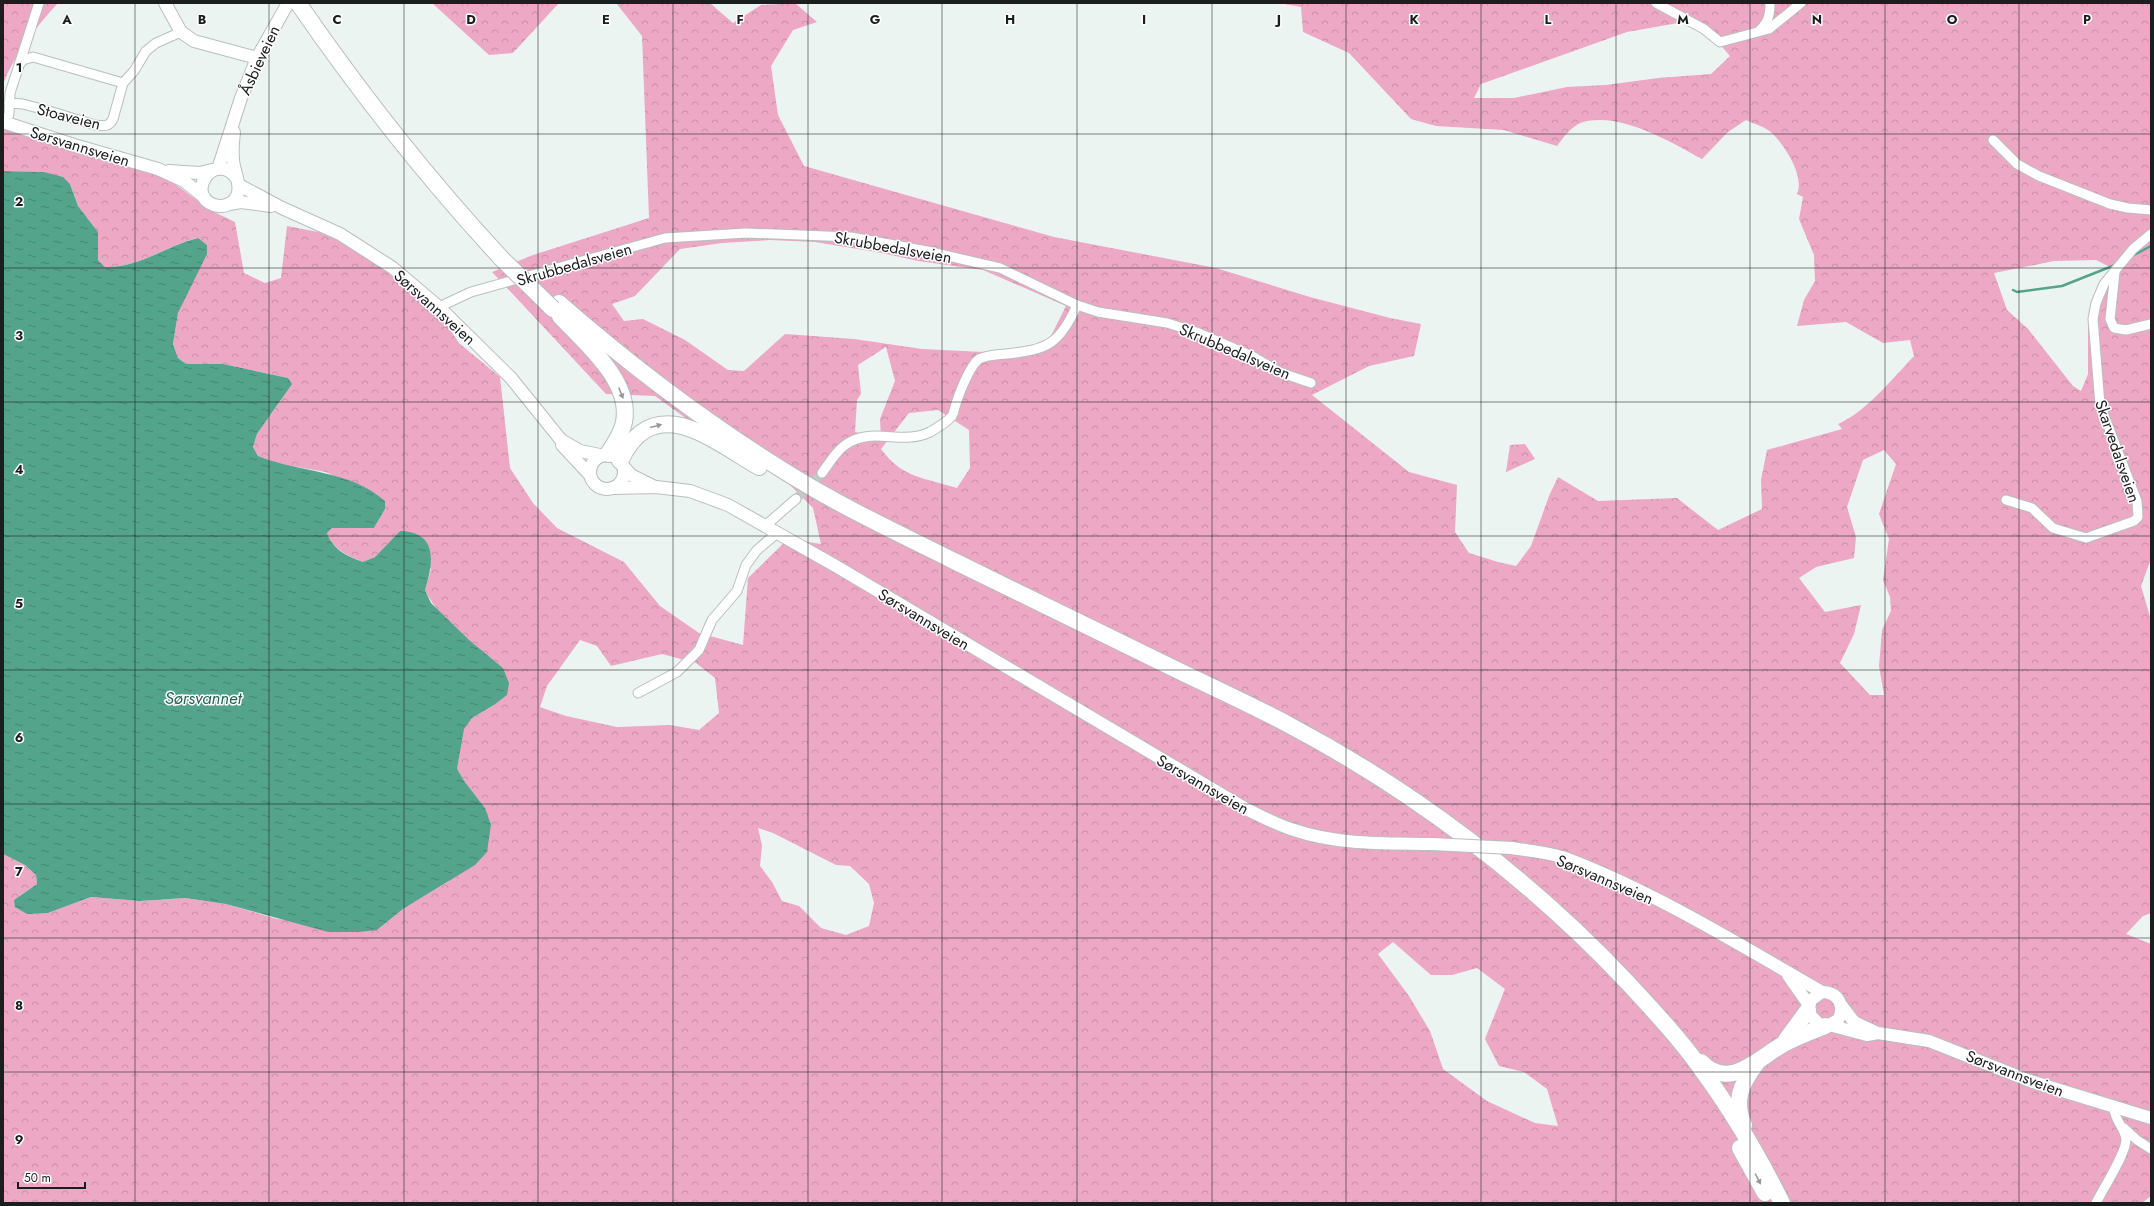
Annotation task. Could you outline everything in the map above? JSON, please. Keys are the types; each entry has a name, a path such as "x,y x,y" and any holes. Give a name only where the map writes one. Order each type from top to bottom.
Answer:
{"highway":[{"path":"298,3 361,92 445,197 556,306 642,384 764,469"},
{"path":"556,306 613,374 624,401 626,409 624,423 613,459"},
{"path":"556,306 725,433 791,475 861,515 1290,725 1380,778 1470,840 1546,902 1608,961 1708,1070 1720,1074 1737,1072 1757,1062 1782,1045 1827,1026"},
{"path":"613,459 631,440 646,429 660,424 673,424 688,427 852,520 1280,730 1371,782 1458,840 1536,904 1625,991 1661,1033 1693,1074 1750,1164 1770,1203"},
{"path":"1782,1045 1795,1031 1809,1008"},
{"path":"1665,1022 1704,1072 1762,1163"},
{"path":"1757,1062 1740,1088 1738,1107 1742,1120 1782,1203"}],"main road":[{"path":"165,3 181,32 194,41 257,58"},
{"name":"Åsbieveien","path":"215,170 257,58 298,3"},
{"name":"Åsbieveien","path":"235,119 233,159 238,182"},
{"name":"Sørsvannsveien","path":"4,122 74,146 158,170 184,181 204,197"},
{"name":"Sørsvannsveien","path":"158,170 200,173 215,170"},
{"path":"215,170 229,171 238,182 237,196 229,204 216,206 204,197 202,192 203,179 215,170"},
{"name":"Sørsvannsveien","path":"238,182 282,208 323,226 355,243 393,268 438,307 511,378 561,440 580,450 613,459 631,475 656,487"},
{"name":"Sørsvannsveien","path":"229,204 241,202 282,208"},
{"name":"Sørsvannsveien","path":"561,440 561,444 589,474"},
{"path":"613,459 624,471 622,481 613,488 608,489 598,487 594,484 589,474 592,463 613,459"},
{"name":"Sørsvannsveien","path":"613,488 656,487 699,493 728,506 777,533 1246,809 1293,830 1316,836 1346,841 1512,848 1564,858 1626,885 1730,938 1771,962 1787,974 1822,992"},
{"name":"Sørsvannsveien","path":"1787,974 1809,1008"},
{"path":"1822,992 1832,994 1837,997 1842,1006 1842,1011 1838,1020 1827,1026 1816,1023 1809,1008 1814,997 1822,992"},
{"name":"Sørsvannsveien","path":"1842,1006 1854,1022 1878,1033 1929,1041 2030,1081 2114,1108 2151,1118"},
{"name":"Sørsvannsveien","path":"1827,1026 1867,1035 1878,1033"}],"street":[{"path":"4,122 10,103 10,92 39,3"},
{"path":"1656,3 1704,29 1720,42 1769,29 1801,3"},
{"path":"1758,32 1770,16 1770,3"},
{"name":"Stoaveien","path":"10,103 23,104 95,125 106,126 110,124 113,119 123,83 134,71 146,51 156,43 181,32"},
{"path":"19,64 23,60 33,57 123,83"},
{"path":"1993,140 2017,164 2039,176 2110,204 2128,208 2151,210"},
{"name":"Skrubbedalsveien","path":"438,307 471,292 665,238 746,233 851,237 927,251 1000,268 1077,305 1098,312 1167,323 1196,332 1254,357 1279,372 1311,383"},
{"name":"Skarvedalsveien","path":"2006,500 2032,508 2054,528 2078,537 2086,538 2134,521 2138,517 2137,500 2100,405 2093,319 2098,296 2104,284 2116,268 2151,234"},
{"path":"2116,268 2112,293 2111,324 2118,330 2126,330 2151,324"},
{"path":"822,473 839,451 850,442 866,436 918,436 938,427 953,414 968,375 978,360 986,356 1034,351 1047,346 1065,328 1077,305"},
{"path":"765,526 796,499"},
{"path":"638,693 677,672 699,650 712,620 737,591 746,565 757,550 777,533"},
{"path":"2114,1108 2116,1121 2137,1140 2151,1149"},
{"path":"2096,1203 2123,1152 2126,1142 2122,1127"}],"green space":[{"path":"3,3 58,3 42,21 20,51 3,84"},
{"path":"432,3 559,3 513,53 489,55"},
{"path":"616,3 710,3 733,23 761,5 795,3 817,22 793,30 771,66 778,115 804,166 1054,237 1216,268 1310,297 1390,318 1421,324 1414,356 1369,366 1312,395 1409,472 1457,485 1455,532 1469,553 1516,566 1531,546 1549,496 1558,477 1598,501 1677,498 1718,530 1762,509 1761,480 1767,450 1842,429 1838,424 1848,419 1869,403 1914,356 1910,340 1883,343 1846,322 1797,326 1804,300 1815,281 1814,255 1799,219 1803,197 1797,194 1799,187 1796,170 1783,145 1767,129 1746,120 1728,132 1702,159 1647,131 1631,125 1601,120 1587,121 1578,124 1570,130 1557,146 1504,130 1436,126 1411,119 1349,53 1303,32 1301,7 1279,3 2151,3 2151,559 2141,586 2151,620 2151,913 2143,916 2126,934 2151,944 2151,1196 2142,1203 3,1203 3,854 25,865 36,875 37,884 14,900 48,913 91,897 140,901 185,898 226,904 277,919 377,930 403,909 449,881 485,808 457,769 463,729 472,718 494,705 503,668 471,642 439,612 425,590 431,569 400,531 375,557 363,562 341,551 333,544 327,533 332,528 374,528 385,509 385,501 326,472 274,463 258,456 253,447 257,434 281,400 288,378 223,364 186,364 178,358 173,344 178,313 207,245 197,238 129,264 105,267 98,260 98,232 78,206 70,184 44,172 3,171 3,122 167,178 210,210 235,222 244,273 265,283 281,278 287,226 334,235 425,292 459,343 500,377 510,468 533,503 557,528 624,562 660,606 699,633 743,645 748,578 788,539 821,544 813,508 784,479 737,455 655,396 606,394 492,272 533,255 649,218 642,36","holes":["1678,23 1705,27 1730,56 1711,74 1658,78 1606,85 1567,87 1514,98 1474,98 1481,84 1627,32","770,240 815,242 882,253 918,261 983,270 1066,306 1048,342 1004,353 922,349 854,339 785,334 744,371 728,370 685,340 643,319 624,321 612,304 635,296 680,249 722,243","2096,260 2114,269 2110,275 2107,291 2092,310 2088,327 2088,374 2081,391 2073,386 2028,329 2007,310 1994,273 2054,261","886,347 895,381 880,419 881,438 855,432 857,400 861,394 858,365","938,410 969,430 970,468 957,488 915,476 897,466 881,449 909,413","1884,450 1896,464 1879,514 1889,539 1883,580 1890,597 1891,611 1882,630 1879,666 1884,695 1870,695 1840,663 1854,634 1861,605 1825,612 1799,578 1816,567 1854,558 1856,537 1847,507 1863,460","580,640 597,646 611,666 662,654 696,663 715,678 719,713 699,730 670,725 617,727 566,716 540,707 547,686","758,828 773,833 836,865 850,866 869,884 874,903 869,926 846,935 821,928 799,906 782,901 772,882 760,866 762,845","1393,942 1431,975 1452,975 1477,968 1505,989 1485,1039 1499,1066 1524,1072 1547,1089 1558,1126 1535,1123 1487,1101 1443,1069 1430,1031 1409,996 1378,954"]},
{"path":"1525,444 1535,459 1506,472 1510,445"}],"water":[{"name":"Sørsvannet","path":"3,171 44,172 63,177 70,184 78,206 98,232 98,260 105,267 129,264 198,238 207,245 207,254 178,313 173,344 178,358 186,364 223,364 288,378 292,384 257,434 253,447 258,456 274,462 340,477 371,491 385,501 385,509 374,528 332,528 327,533 333,544 346,555 363,562 375,557 400,531 413,533 421,537 427,543 430,551 430,570 425,590 431,603 469,640 503,668 509,683 507,695 494,705 472,718 464,729 457,769 485,808 491,825 487,852 475,865 403,909 377,930 359,932 328,932 226,904 185,898 140,901 91,897 48,913 27,914 15,907 14,900 37,884 36,875 25,865 3,854"}],"waterway":[{"path":"2132,256 2151,246"},
{"path":"2013,290 2017,292 2062,286 2115,265"}],"tunnel":[{"path":"796,499 822,473"}]}
